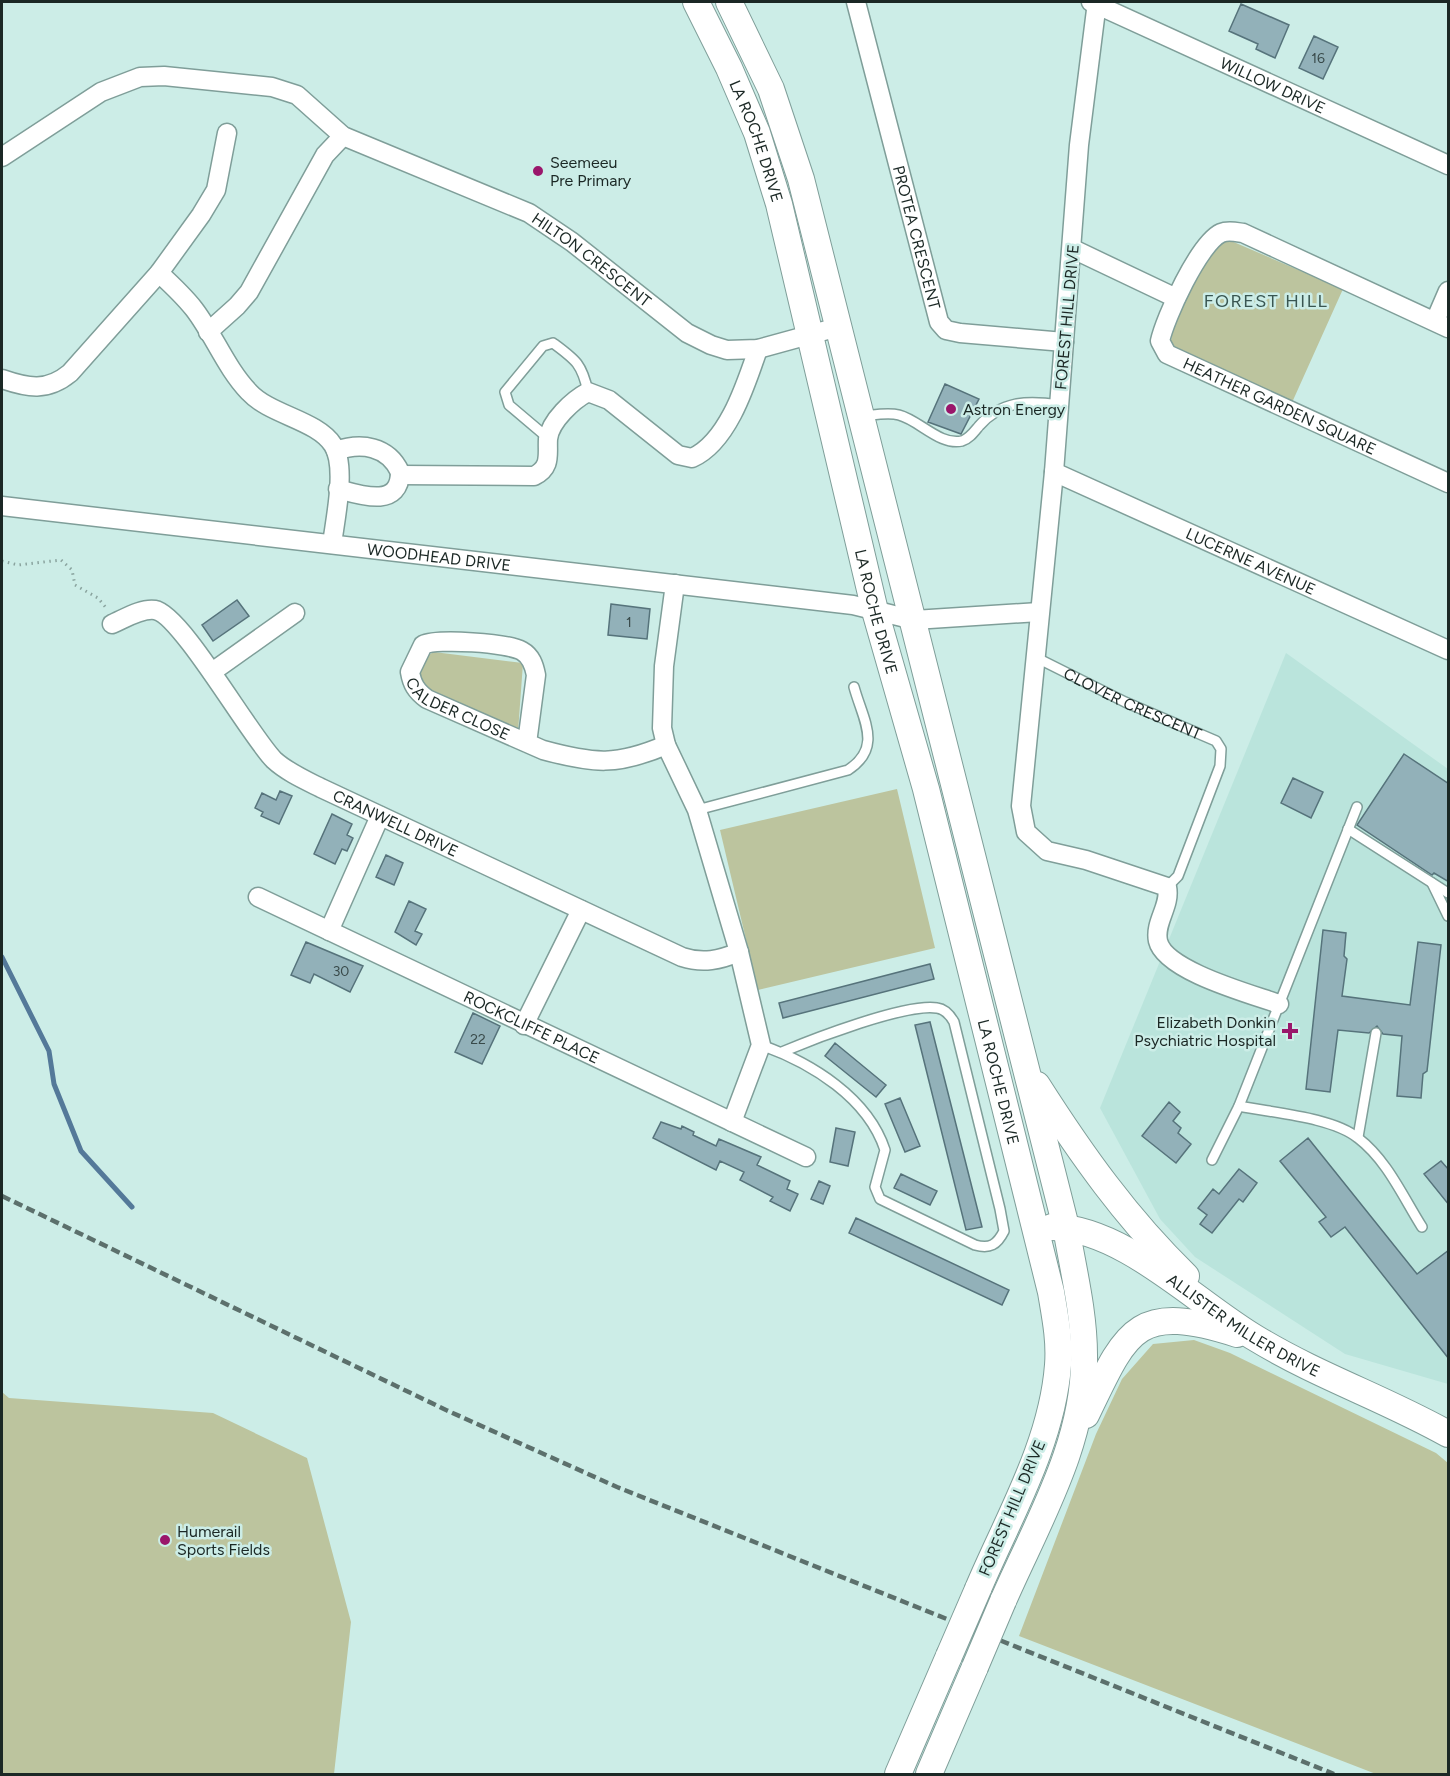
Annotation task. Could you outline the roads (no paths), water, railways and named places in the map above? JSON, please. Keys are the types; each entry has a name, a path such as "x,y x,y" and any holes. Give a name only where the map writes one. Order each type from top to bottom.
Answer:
{"street":[{"name":"LA ROCHE DRIVE","path":"696,2 729,68 756,133 779,204 875,611 926,789 1036,1227"},
{"name":"LA ROCHE DRIVE","path":"729,2 771,89 801,179 1066,1227"},
{"name":"PROTEA CRESCENT","path":"856,2 936,312 942,326 960,333 1064,342"},
{"name":"WILLOW DRIVE","path":"1095,2 1449,165"},
{"name":"FOREST HILL DRIVE","path":"1039,612 1054,472 1073,249 1079,145 1095,2"},
{"path":"2,157 101,92 140,77 164,76 285,90 310,105 343,136 325,155 249,292 208,332"},
{"path":"2,379 37,388 58,383 159,273 216,190 227,133"},
{"name":"HILTON CRESCENT","path":"343,136 530,213 572,242 687,333 727,350 758,349 838,327"},
{"name":"HEATHER GARDEN SQUARE","path":"1442,325 1244,233 1233,231 1220,234 1211,242 1176,298 1160,341 1167,354 1449,483"},
{"path":"1073,249 1176,298"},
{"path":"159,273 194,309 250,393 265,405 325,436 336,451 338,489 332,544"},
{"path":"1442,325 1449,291"},
{"path":"400,475 534,476 548,461 548,438 566,409 588,392 609,400 678,455 692,458 708,449 725,425 743,393 758,349"},
{"path":"336,451 361,445 374,448 396,464 400,475 396,487 384,497 371,498 338,489"},
{"name":"LUCERNE AVENUE","path":"1054,472 1449,650"},
{"name":"WOODHEAD DRIVE","path":"2,506 853,605 875,611"},
{"path":"675,584 661,711 666,746 697,810 739,952 761,1045 732,1122"},
{"name":"CRANWELL DRIVE","path":"115,622 143,611 155,610 166,615 212,672 275,761 313,784 693,961 720,959 739,952"},
{"path":"875,611 914,620 1039,612 1037,658 1021,806 1026,832 1047,851 1086,860 1167,887"},
{"path":"212,672 295,613"},
{"name":"CALDER CLOSE","path":"527,743 536,675 534,664 527,654 510,647 437,641 423,645 410,672 415,688 420,694 527,743 561,755 619,762 666,746"},
{"path":"329,931 380,816"},
{"name":"CLOVER CRESCENT","path":"1167,887 1169,897 1158,926 1158,941 1164,953 1177,964 1279,1004"},
{"name":"ROCKCLIFFE PLACE","path":"258,897 806,1157"},
{"path":"524,1025 581,910"},
{"path":"1024,1065 1074,1143 1115,1198 1160,1250 1253,1337"},
{"name":"FOREST HILL DRIVE","path":"898,1774 1036,1454 1054,1393 1058,1337 1036,1227"},
{"name":"ALLISTER MILLER DRIVE","path":"1036,1227 1066,1227 1122,1249 1253,1337 1449,1434"},
{"name":"FOREST HILL DRIVE","path":"929,1774 1073,1442 1084,1355 1080,1310 1066,1227"},
{"path":"1073,1442 1112,1359 1128,1338 1140,1329 1155,1323 1180,1320 1253,1337"}],"lane":[{"path":"548,438 509,405 505,392 543,346 553,343 576,360 584,374 588,392"},
{"path":"861,416 901,415 939,436 958,441 969,437 1002,407 1035,402 1059,405"},
{"name":"CLOVER CRESCENT","path":"1037,658 1125,702 1201,733 1216,741 1221,749 1220,766 1178,876 1167,887"},
{"path":"697,810 848,770 861,761 867,753 868,736 854,687"},
{"path":"1212,1160 1239,1106 1357,807"},
{"path":"1348,830 1449,892"},
{"path":"1432,883 1449,916"},
{"path":"761,1045 782,1052 822,1076 857,1103 874,1121 885,1150 875,1187 880,1199 975,1245 986,1248 996,1244 1004,1231 1000,1209 954,1022 949,1014 937,1008 913,1010 848,1028 782,1052"},
{"path":"1358,1137 1376,1034"},
{"path":"1239,1106 1315,1121 1358,1137 1378,1156 1422,1227"}],"waterway":[{"path":"2,957 49,1051 54,1084 81,1151 132,1207"}],"railway":[{"path":"2,1196 446,1410 617,1487 1334,1774"}],"place":[{"name":"Seemeeu Pre Primary","path":"538,171"},
{"name":"Astron Energy","path":"951,409"},
{"name":"Elizabeth Donkin Psychiatric Hospital","path":"1290,1031"},
{"name":"Humerail Sports Fields","path":"165,1540"}],"district":[{"name":"FOREST HILL","path":"1266,301"}]}
